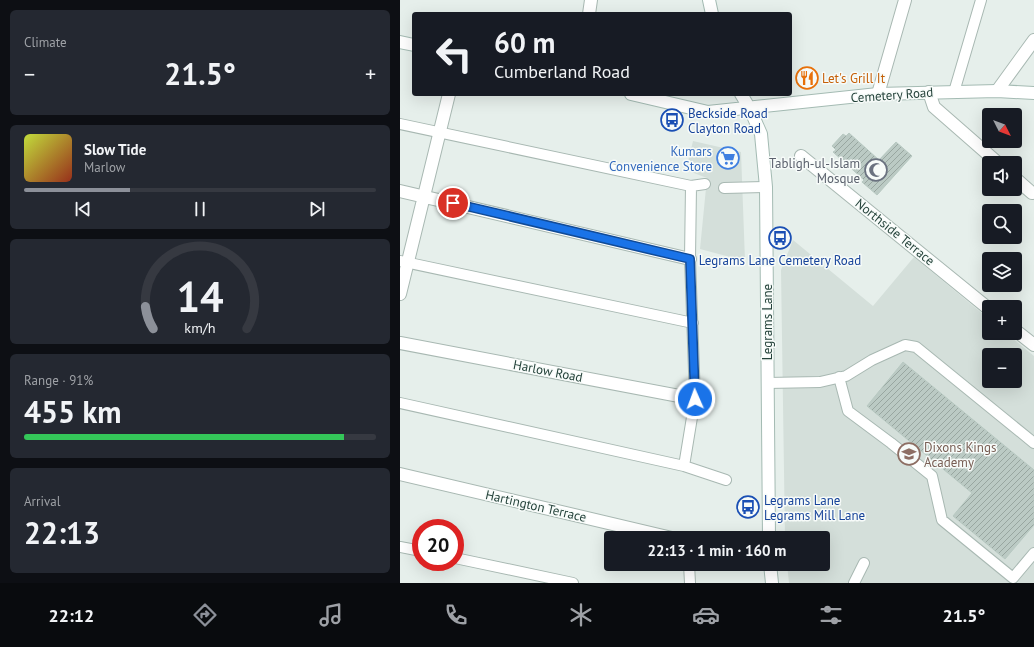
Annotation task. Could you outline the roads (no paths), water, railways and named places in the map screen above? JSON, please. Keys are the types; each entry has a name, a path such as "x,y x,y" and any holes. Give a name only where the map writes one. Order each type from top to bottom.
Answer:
{"street":[{"path":"589,12 591,0"},
{"path":"709,0 712,12"},
{"path":"878,94 905,0"},
{"path":"997,91 1034,40"},
{"path":"400,42 412,45"},
{"name":"Cemetery Road","path":"640,96 708,112 878,94 997,91 1034,93"},
{"path":"929,92 934,107 990,156"},
{"path":"400,294 404,261 424,196 448,96"},
{"name":"Legrams Lane","path":"742,96 750,108 761,134 766,187 769,531"},
{"name":"Northside Terrace","path":"801,156 982,302"},
{"path":"1022,184 1032,193"},
{"path":"400,191 690,259"},
{"path":"1022,336 1034,345"},
{"name":"Harlow Road","path":"400,343 695,399"},
{"name":"Hartington Terrace","path":"400,474 642,531"},
{"path":"771,571 772,583"}],"lane":[{"path":"954,92 981,0"},
{"path":"400,124 690,186 705,184"},
{"path":"684,466 695,399 690,259 690,186"},
{"path":"724,188 766,187"},
{"path":"404,261 693,323"},
{"path":"767,383 820,382 846,376 872,360 905,344 916,347 1034,443"},
{"path":"839,377 848,411 932,476 942,520 1013,578 1034,553"},
{"path":"400,404 684,466 726,480"},
{"path":"400,547 412,549"},
{"path":"464,560 573,583"},
{"path":"854,583 864,562"},
{"path":"689,571 690,583"}],"place":[{"name":"Let's Grill It","path":"807,78"},
{"name":"Beckside Road Clayton Road","path":"672,120"},
{"name":"Kumars Convenience Store","path":"728,158"},
{"name":"Tabligh-ul-Islam Mosque","path":"876,170"},
{"name":"Legrams Lane Cemetery Road","path":"780,238"},
{"name":"Dixons Kings Academy","path":"909,454"},
{"name":"Legrams Lane Legrams Mill Lane","path":"748,507"}]}
